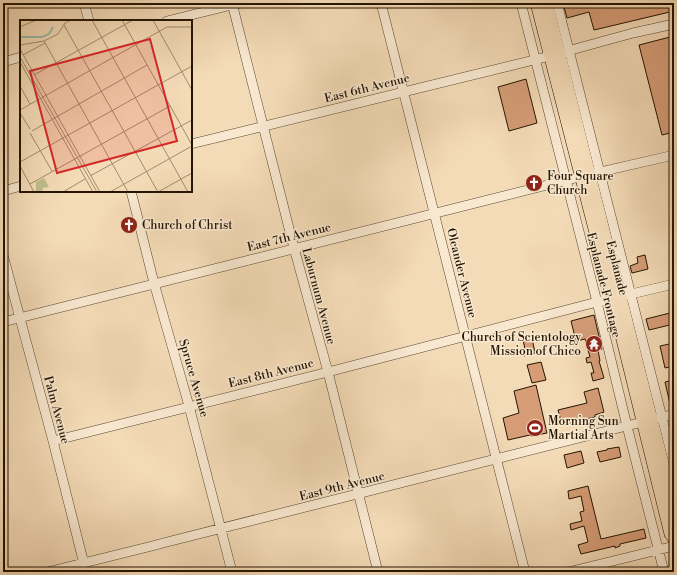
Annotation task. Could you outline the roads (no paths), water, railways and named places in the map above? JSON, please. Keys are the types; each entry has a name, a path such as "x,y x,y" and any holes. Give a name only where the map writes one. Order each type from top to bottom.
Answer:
{"main road":[{"name":"Esplanade","path":"536,3 559,53"},
{"name":"Esplanade","path":"547,3 590,175 616,298 652,420 674,506"},
{"name":"Esplanade","path":"652,420 670,534 674,539"}],"street":[{"path":"84,3 89,20"},
{"name":"Oleander Avenue","path":"381,3 525,572"},
{"name":"Esplanade Frontage","path":"521,3 534,60 597,302 664,572"},
{"name":"Esplanade Frontage","path":"557,3 559,53 590,175 631,294 652,420 674,465"},
{"path":"172,20 235,4"},
{"name":"Laburnum Avenue","path":"235,4 263,126 328,372 378,572"},
{"name":"East 6th Avenue","path":"192,144 674,24"},
{"path":"3,62 20,57"},
{"name":"East 7th Avenue","path":"3,322 434,213 674,155"},
{"path":"3,191 20,186"},
{"name":"Spruce Avenue","path":"131,192 154,283 190,406 232,572"},
{"name":"Palm Avenue","path":"3,255 85,567"},
{"name":"East 8th Avenue","path":"52,440 328,372 597,302 674,284"},
{"name":"East 9th Avenue","path":"47,572 85,567 221,528 674,414"},
{"path":"568,572 674,546"}],"place":[{"name":"Four Square Church","path":"534,183"},
{"name":"Church of Christ","path":"129,225"},
{"name":"Church of Scientology Mission of Chico","path":"594,344"},
{"name":"Morning Sun Martial Arts","path":"535,428"}]}
